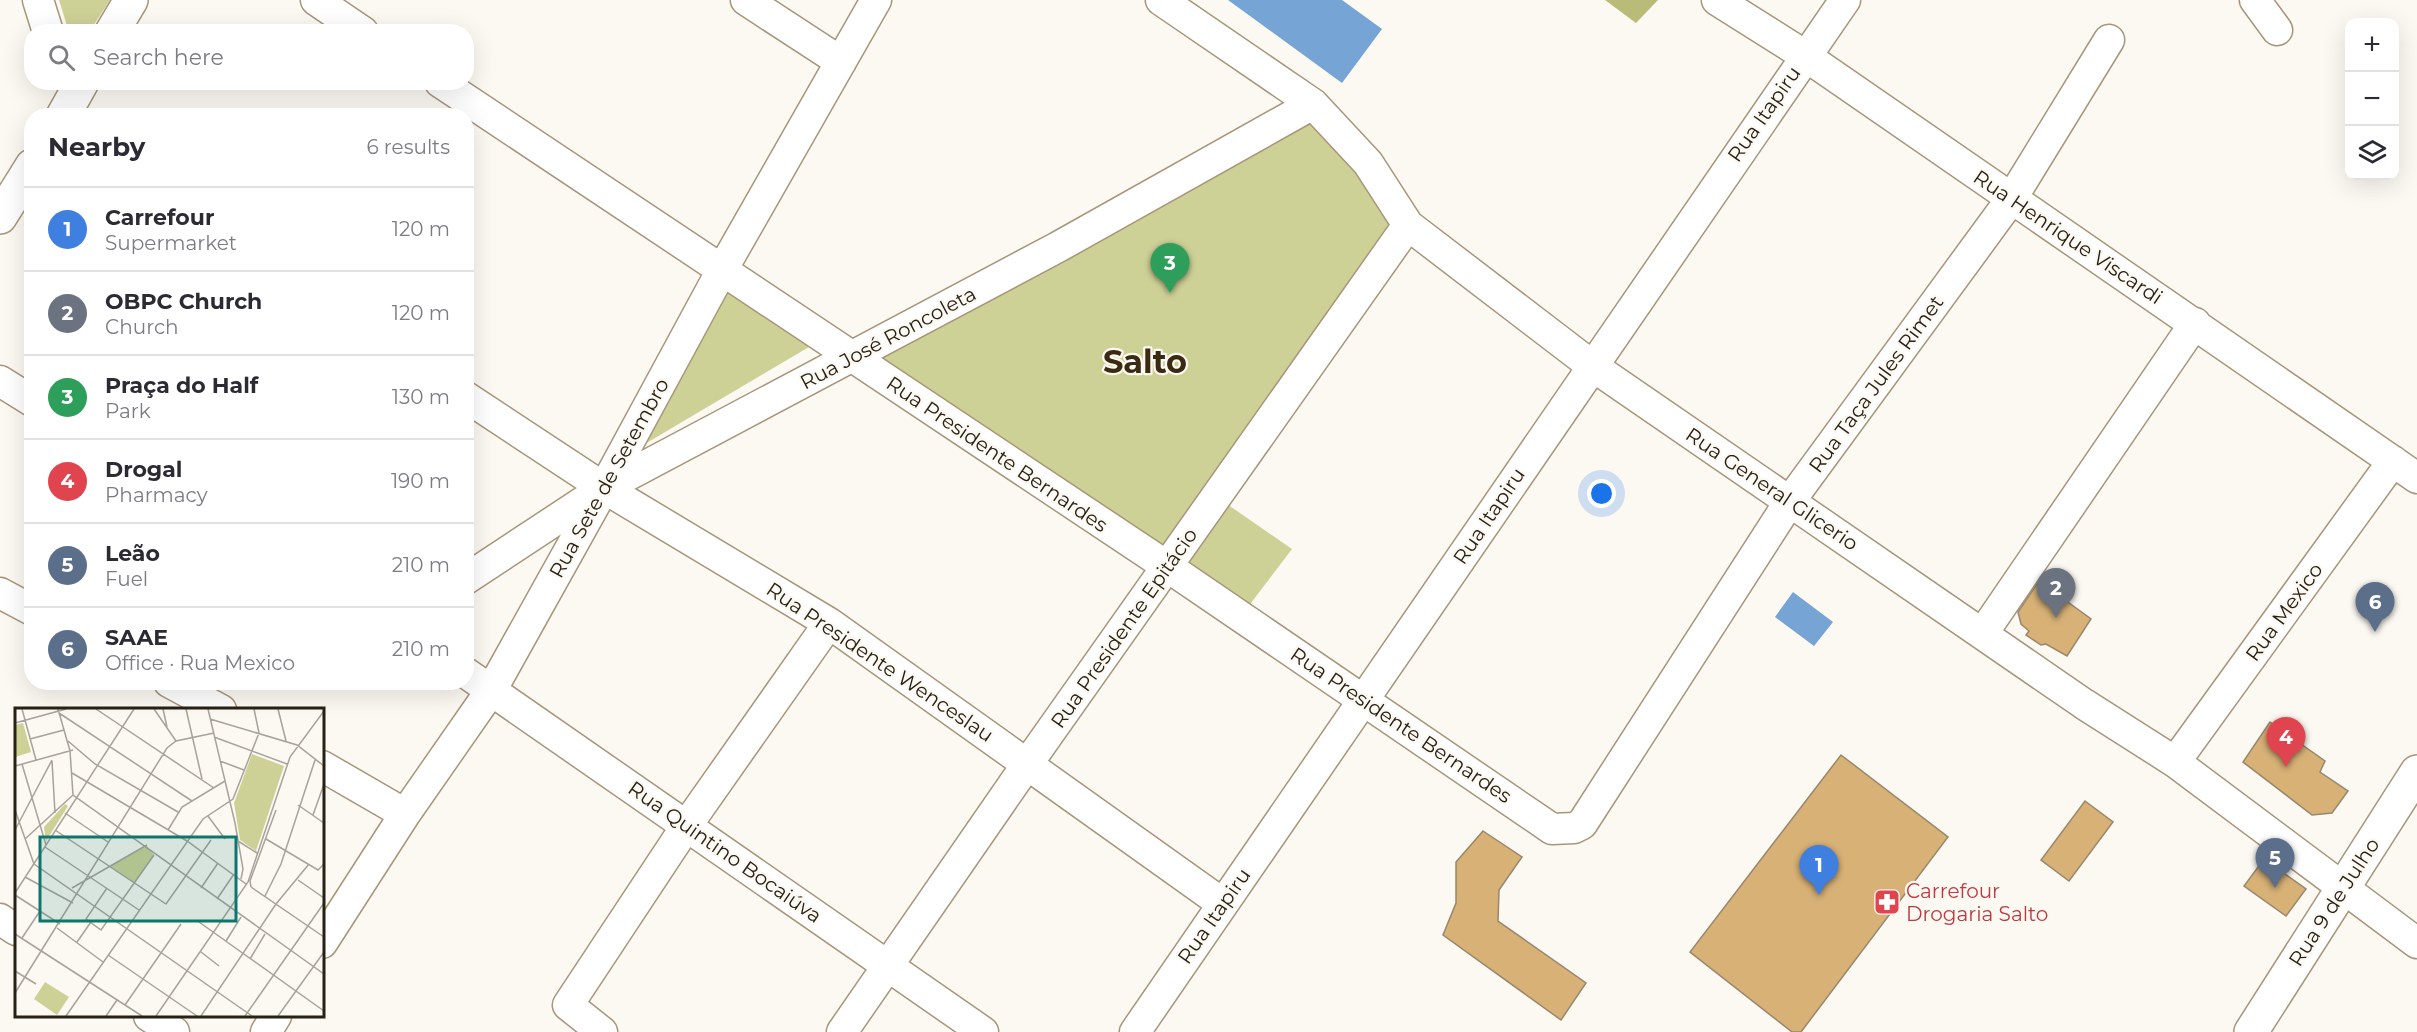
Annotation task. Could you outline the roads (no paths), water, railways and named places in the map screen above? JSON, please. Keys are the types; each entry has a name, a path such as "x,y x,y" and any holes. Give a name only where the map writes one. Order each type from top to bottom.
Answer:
{"main road":[{"path":"117,24 131,0"},
{"path":"0,216 24,178"},
{"name":"Rua 9 de Julho","path":"2251,1032 2417,772"}],"street":[{"path":"38,0 46,24"},
{"path":"316,0 351,24"},
{"path":"746,0 841,62"},
{"name":"Rua Sete de Setembro","path":"324,940 405,814 492,689 604,489 722,270 876,0"},
{"name":"Rua General Glicerio","path":"1161,0 1313,104 1368,163 1408,225 1591,365 2084,704 2175,762 2417,943"},
{"name":"Rua Henrique Viscardi","path":"1717,0 1804,55 2417,478"},
{"name":"Rua Itapiru","path":"1135,1032 1365,700 1804,55 1845,0"},
{"path":"2255,0 2277,30"},
{"name":"Rua Taça Jules Rimet","path":"1552,829 1574,828 1582,824 1790,501 2012,198 2109,40"},
{"name":"Rua Presidente Bernardes","path":"452,90 1168,567 1552,829"},
{"name":"Rua José Roncoleta","path":"474,574 604,489 1058,248 1313,104"},
{"name":"Rua Presidente Epitácio","path":"842,1032 1028,763 1408,225"},
{"path":"1983,633 2195,323"},
{"path":"0,381 24,396"},
{"name":"Rua Presidente Wenceslau","path":"474,402 604,489 829,623 1223,904"},
{"name":"Rua Mexico","path":"2175,762 2393,461"},
{"path":"0,593 24,606"},
{"path":"602,1032 568,1005 687,825 829,623"},
{"name":"Rua Quintino Bocaiúva","path":"474,678 983,1032"},
{"path":"185,690 217,708"},
{"path":"324,767 405,814"},
{"path":"0,919 15,929"},
{"path":"151,1017 174,1032"},
{"path":"266,1032 275,1017"}],"water":[{"path":"1228,0 1342,0 1382,29 1342,83"},
{"path":"1793,592 1833,622 1814,646 1775,617"}],"place":[{"name":"Praça do Half","path":"1170,293"},
{"name":"OBPC Church","path":"2056,618"},
{"name":"SAAE","path":"2375,632"},
{"name":"Drogal","path":"2286,767"},
{"name":"Leão","path":"2275,888"},
{"name":"Carrefour","path":"1819,895"},
{"name":"Carrefour Drogaria Salto","path":"1887,902"}],"district":[{"name":"Salto","path":"1145,362"}]}
